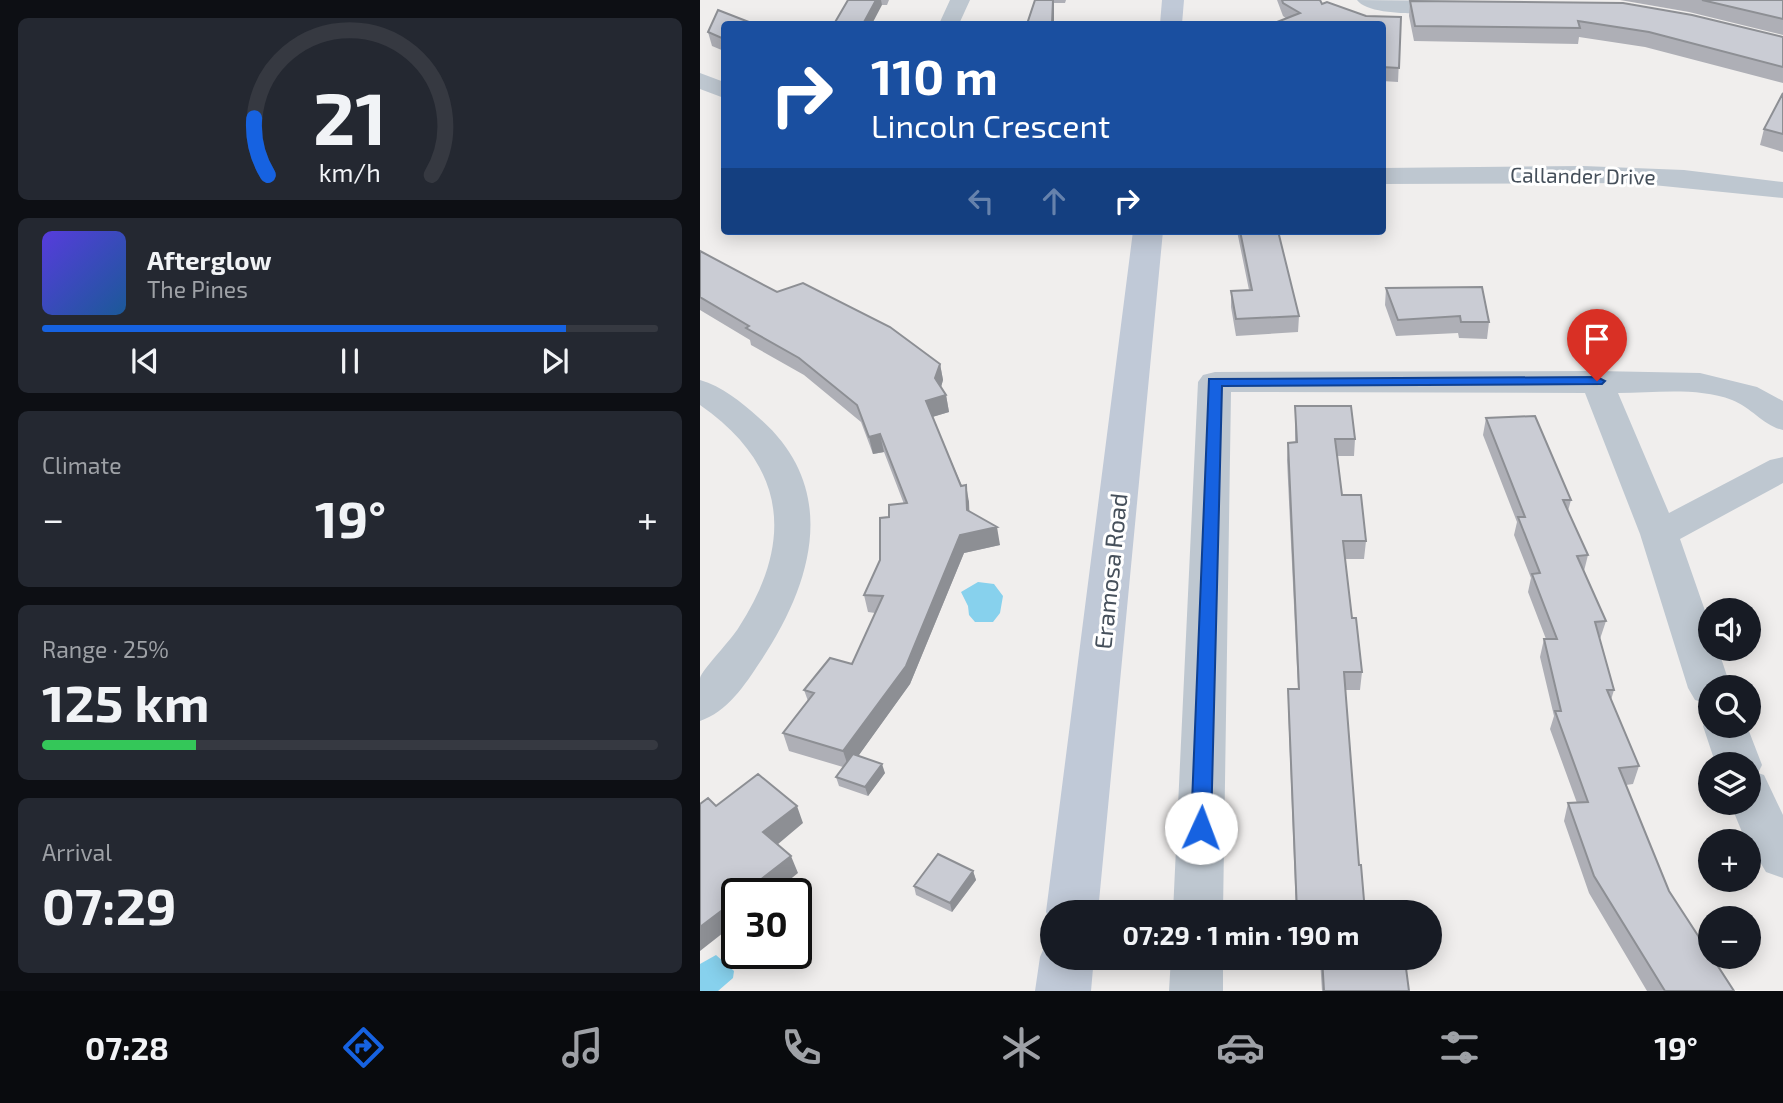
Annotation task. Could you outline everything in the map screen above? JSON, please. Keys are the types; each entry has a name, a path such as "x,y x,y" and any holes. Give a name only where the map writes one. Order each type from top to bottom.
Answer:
{"main road":[{"path":"1171,21 1173,0"},
{"name":"Eramosa Road","path":"1073,900 1148,235"},
{"path":"1063,991 1065,970"}],"street":[{"path":"950,21 960,0"},
{"path":"1367,0 1381,5 1412,7 1480,7"},
{"path":"700,80 721,90"},
{"name":"Callander Drive","path":"1386,176 1526,173 1670,176 1783,190"},
{"path":"1597,381 1658,534 1706,675"},
{"path":"1198,900 1214,382 1700,383 1731,388 1758,398 1783,420"},
{"path":"700,390 750,425 766,442 782,468 794,513 789,562 764,621 738,662 700,704"},
{"path":"1658,534 1783,468"},
{"path":"1758,815 1783,858"},
{"path":"1196,991 1197,970"}],"water":[{"path":"978,582 994,584 1003,596 1000,613 993,622 975,622 969,615 961,592"},
{"path":"716,955 721,959 721,969 734,971 733,978 718,991 700,991 700,964"}],"building":[{"path":"848,0 876,0 865,21 836,21"},
{"path":"1035,0 1053,0 1052,21 1028,21"},
{"path":"1282,0 1320,0 1322,4 1327,2 1366,16 1401,17 1399,68 1386,67 1386,21 1280,21 1300,13"},
{"path":"1702,0 1783,0 1783,19"},
{"path":"1410,1 1623,3 1692,15 1783,37 1783,67 1649,32 1578,21 1580,28 1415,26"},
{"path":"718,10 746,21 721,21 721,38 708,32"},
{"path":"1783,93 1783,134 1764,129"},
{"path":"1241,235 1279,235 1299,316 1236,319 1231,291 1252,290"},
{"path":"700,251 777,292 803,283 890,327 940,364 935,378 946,395 926,401 961,486 966,485 967,510 997,527 960,535 906,666 843,751 783,733 814,693 804,690 830,658 852,664 883,596 864,595 880,560 880,518 889,517 889,505 907,503 880,434 869,437 857,405 799,358 746,328 749,326 700,297"},
{"path":"1482,287 1489,322 1461,322 1460,316 1398,320 1386,288"},
{"path":"1295,406 1351,406 1355,439 1335,439 1342,495 1361,495 1366,541 1343,541 1352,618 1356,618 1362,672 1344,672 1364,900 1297,900 1288,689 1299,689 1288,443 1297,442"},
{"path":"1535,416 1571,500 1563,500 1588,555 1577,556 1606,621 1595,622 1614,690 1607,690 1639,766 1619,768 1669,891 1698,936 1698,969 1720,969 1734,991 1665,991 1594,876 1568,803 1588,802 1555,711 1561,711 1544,639 1557,639 1532,574 1540,573 1518,517 1525,517 1486,418"},
{"path":"853,754 882,764 865,787 836,777"},
{"path":"758,774 797,806 763,832 791,856 763,878 721,878 721,911 700,927 700,804 708,798 716,806"},
{"path":"938,854 973,871 950,903 914,886"},
{"path":"1323,970 1406,970 1409,991 1324,991"}],"route":[{"path":"1201,828 1214,382 1597,381"}]}
